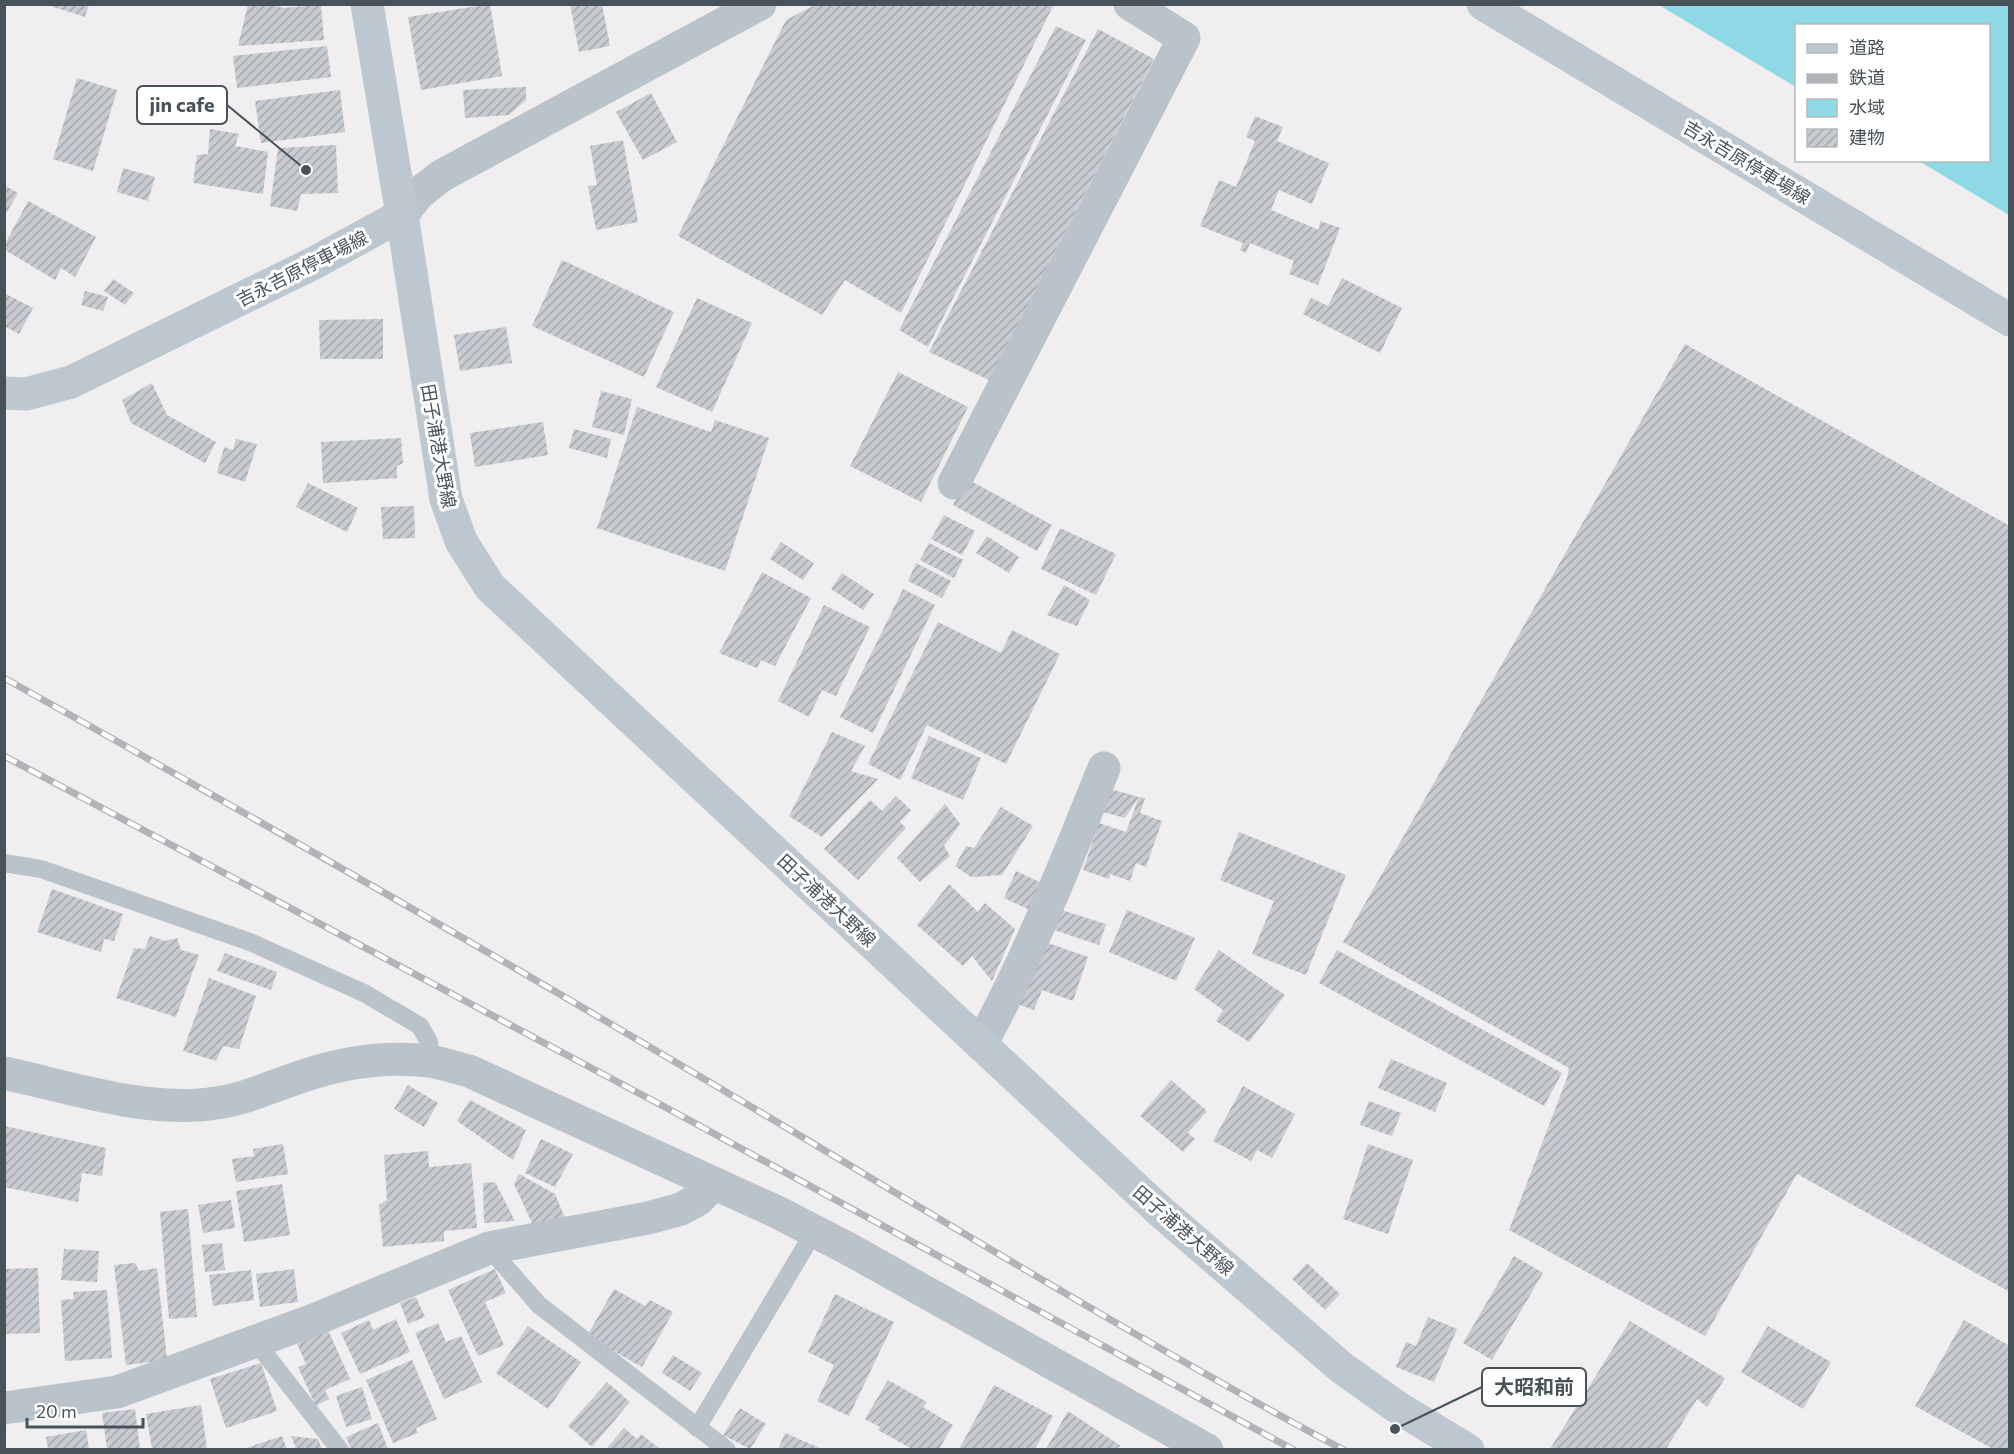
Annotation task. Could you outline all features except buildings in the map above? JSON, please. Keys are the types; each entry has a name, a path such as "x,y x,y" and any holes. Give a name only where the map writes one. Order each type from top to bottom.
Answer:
{"main road":[{"path":"367,4 402,215"},
{"name":"吉永吉原停車場線","path":"1483,4 2010,320"},
{"name":"吉永吉原停車場線","path":"4,393 26,394 71,382 312,264 402,215"},
{"name":"田子浦港大野線","path":"402,215 446,499 461,541 490,587 1160,1210 1342,1368 1397,1407 1468,1449"}],"street":[{"path":"402,215 418,194 441,176 760,4"},
{"path":"954,483 1184,38 1130,4"},
{"path":"981,1044 1005,1000 1042,921 1104,768"},
{"path":"4,1073 130,1100 167,1105 199,1105 218,1103 305,1075 355,1063 392,1059 431,1061 469,1071 777,1212 857,1253 1207,1449"},
{"path":"4,1408 117,1392 311,1321 489,1248 648,1218 681,1209 699,1199 713,1184"}],"lane":[{"path":"4,863 42,868 250,942 363,993 420,1026 429,1042 431,1061"},
{"path":"697,1428 814,1232"},
{"path":"489,1248 538,1305 727,1449"},
{"path":"255,1341 340,1449"}],"water":[{"path":"1659,5 2009,5 2009,215 1921,162 1990,162 1990,24 1795,24 1795,86"}],"railway":[{"path":"4,678 419,912 1087,1306 1344,1450"},
{"path":"4,756 678,1114 1294,1450"}],"place":[{"name":"jin cafe","path":"306,170"},
{"name":"大昭和前","path":"1395,1429"}]}
